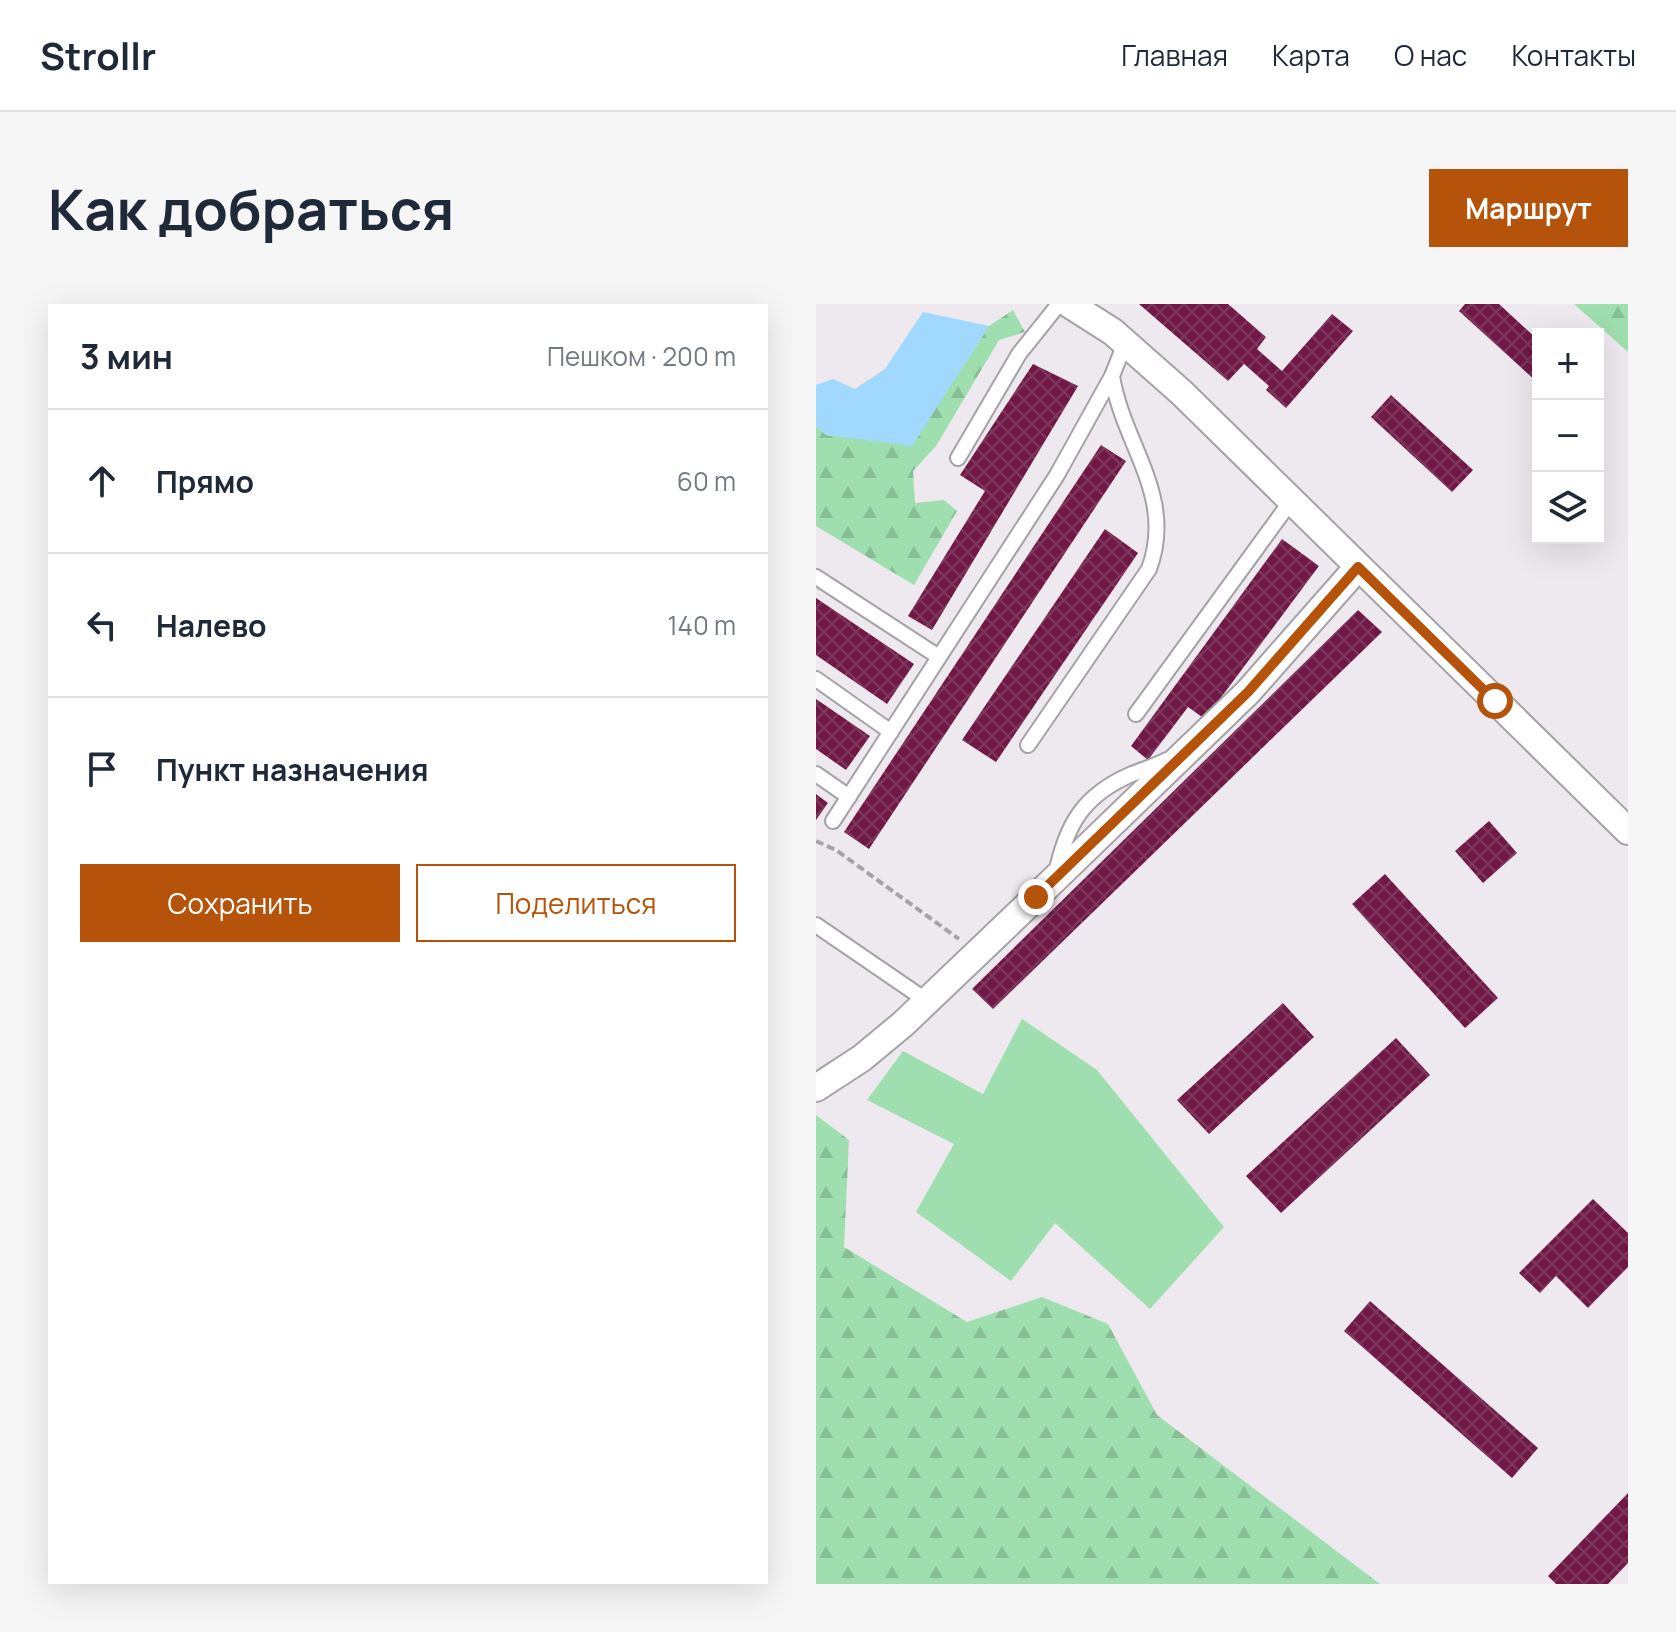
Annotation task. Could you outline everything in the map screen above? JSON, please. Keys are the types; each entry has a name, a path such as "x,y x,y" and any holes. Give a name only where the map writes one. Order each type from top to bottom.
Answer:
{"street":[{"path":"1069,304 1125,343 1182,393 1628,831"},
{"path":"816,1088 862,1058 927,1001 1055,879 1248,692 1358,567"}],"lane":[{"path":"958,458 1019,354 1059,304"},
{"path":"833,821 1057,475 1112,376 1125,343"},
{"path":"1028,745 1149,569 1156,550 1159,527 1152,487 1115,394 1112,376"},
{"path":"1136,714 1291,501"},
{"path":"816,577 939,657"},
{"path":"816,679 891,732"},
{"path":"816,774 849,797"},
{"path":"816,925 927,1001"}],"path":[{"path":"816,841 836,850 870,873 977,953"}],"green space":[{"path":"1574,304 1628,304 1628,352 1604,328"},
{"path":"1013,310 1025,332 999,340 936,446 913,471 915,503 944,500 957,511 914,585 816,526 816,426 826,435 912,444 989,326"},
{"path":"1022,1019 1097,1070 1224,1227 1150,1309 1055,1223 1011,1281 916,1212 954,1144 867,1100 903,1051 983,1094"},
{"path":"816,1115 849,1140 844,1247 967,1322 1042,1297 1108,1324 1157,1415 1380,1584 816,1584"}],"water":[{"path":"923,312 989,326 912,446 826,435 816,426 816,385 833,379 855,389 885,369"}],"building":[{"path":"1139,304 1228,304 1266,337 1257,349 1282,371 1332,314 1353,331 1286,408 1266,390 1269,386 1244,364 1228,381"},
{"path":"1465,304 1499,304 1532,334 1532,378 1459,311"},
{"path":"1033,364 1078,386 932,630 908,616 985,491 960,475"},
{"path":"1391,395 1473,470 1452,492 1371,417"},
{"path":"1101,445 1126,461 869,849 844,832"},
{"path":"1105,529 1138,553 996,762 962,740"},
{"path":"1282,539 1319,566 1205,719 1188,707 1148,760 1131,746"},
{"path":"816,598 914,664 887,704 816,655"},
{"path":"1358,610 1382,632 993,1009 972,989"},
{"path":"816,699 870,736 846,770 816,749"},
{"path":"816,794 828,803 816,820"},
{"path":"1489,821 1517,853 1483,883 1455,851"},
{"path":"1385,874 1498,998 1465,1028 1352,904"},
{"path":"1283,1003 1314,1037 1209,1134 1177,1100"},
{"path":"1396,1038 1430,1075 1281,1213 1246,1176"},
{"path":"1593,1199 1628,1233 1628,1267 1588,1308 1556,1276 1540,1293 1519,1273"},
{"path":"1370,1301 1538,1448 1512,1478 1344,1331"},
{"path":"1628,1493 1628,1563 1608,1584 1556,1584 1548,1576"}],"route":[{"path":"1036,897 1248,692 1358,567 1495,701"}]}
